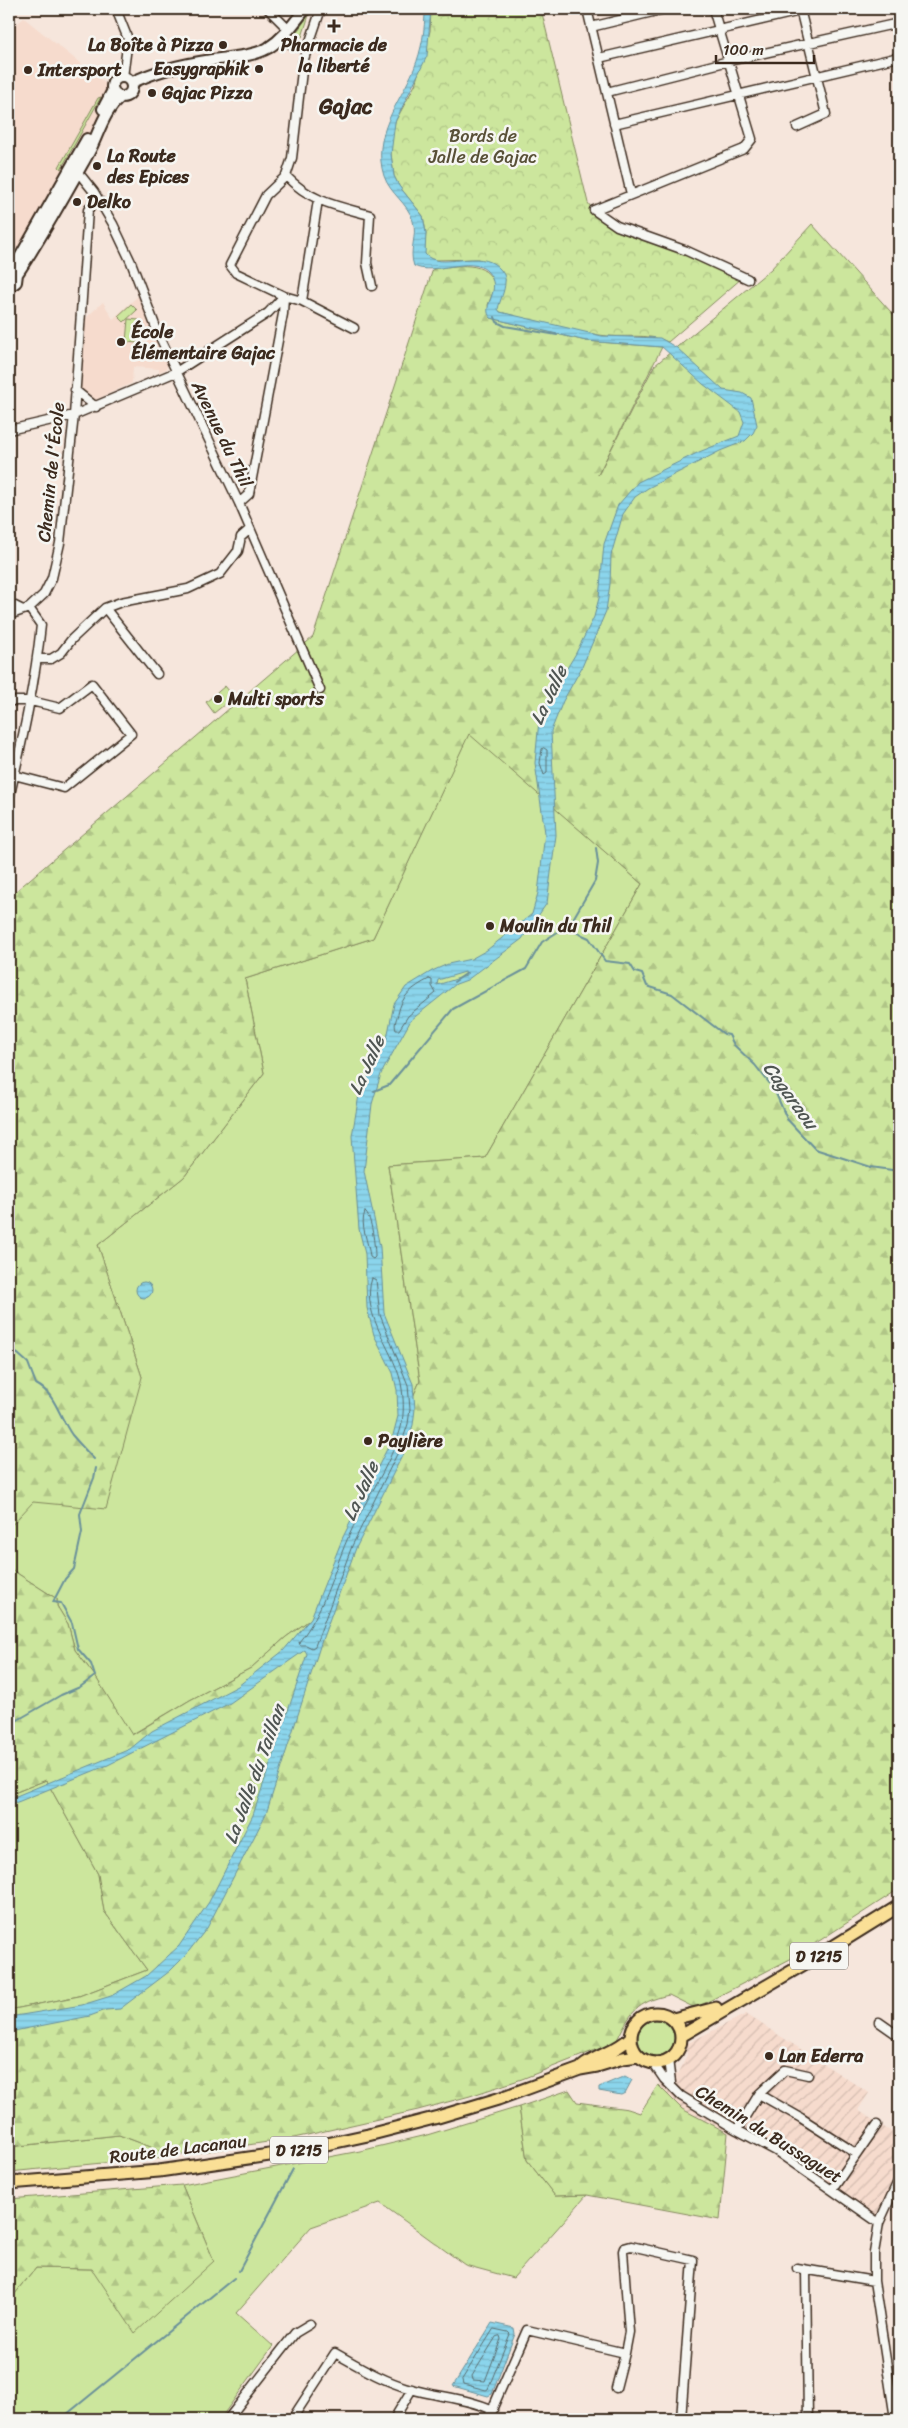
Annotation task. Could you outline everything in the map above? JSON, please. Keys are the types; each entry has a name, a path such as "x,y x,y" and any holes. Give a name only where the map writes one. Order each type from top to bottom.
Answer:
{"main road":[{"path":"9,286 16,282 12,270 104,121 117,94 114,81 127,80 185,65 250,55 267,49 280,40 305,9"},
{"path":"117,94 131,92 127,80"},
{"name":"D 1215","path":"681,2036 899,1906"},
{"name":"D 1215","path":"673,2020 737,2002"},
{"path":"658,2013 673,2020 681,2036 679,2047 668,2059 653,2062 639,2056 632,2044 631,2037 638,2020 647,2014 658,2013"},
{"name":"D 1215","path":"580,2069 591,2060 616,2049 631,2037"},
{"name":"D 1215","path":"580,2069 639,2056"},
{"name":"Route de Lacanau","path":"9,2183 167,2170 299,2150 438,2117 498,2099 580,2069"}],"street":[{"path":"116,9 128,38 127,80"},
{"path":"268,9 289,30"},
{"path":"321,9 303,62 292,158 286,176 266,195 230,266 236,273 284,296 302,301 354,328"},
{"path":"587,9 631,194"},
{"path":"591,27 665,9"},
{"path":"713,9 752,139 744,149 594,210 617,226 687,250 748,279"},
{"path":"599,58 809,9"},
{"path":"797,127 826,114 800,10"},
{"path":"607,92 729,61 899,23"},
{"path":"280,40 307,50"},
{"path":"614,124 899,57"},
{"path":"73,172 82,177 94,192"},
{"path":"286,176 295,186 318,200 370,215 368,263 372,286"},
{"name":"Avenue du Thil","path":"94,192 113,224 176,372 239,503 249,530 320,690"},
{"name":"Chemin de l'École","path":"26,609 44,594 52,578 60,543 74,415 88,210 93,203 94,192"},
{"path":"302,301 318,200"},
{"path":"9,430 74,415 176,372 268,313 284,296"},
{"path":"239,503 249,494 283,314 284,296"},
{"path":"75,390 96,407"},
{"path":"37,659 51,660 62,653 72,639 106,608 121,602 188,589 220,574 238,551 241,537 249,530"},
{"path":"9,603 26,609 41,625 31,701 12,776 9,799"},
{"path":"106,608 157,674"},
{"path":"9,615 26,609"},
{"path":"9,700 31,701 60,708 92,684 131,734 64,788 12,776"},
{"path":"879,2022 899,2036"},
{"path":"668,2059 670,2083"},
{"name":"Chemin du Bussaguet","path":"653,2062 664,2079 681,2096 776,2151 879,2223"},
{"path":"737,2130 759,2094 785,2070 808,2075"},
{"path":"759,2094 802,2118 857,2154"},
{"path":"832,2190 877,2125"},
{"path":"895,2419 874,2281 874,2253 879,2223 899,2179"},
{"path":"616,2388 629,2332 622,2256 624,2248 632,2246 693,2260 681,2419"},
{"path":"796,2268 874,2281"},
{"path":"806,2270 808,2419"},
{"path":"228,2419 295,2333 310,2324"},
{"path":"488,2419 527,2330 625,2353"},
{"path":"292,2419 335,2353 386,2381 412,2389 479,2404 492,2410"},
{"path":"394,2419 412,2389"}],"shaded area":[{"path":"24,18 106,84 108,93 106,103 97,122 30,250 9,282 9,30"},
{"name":"École Élémentaire Gajac","path":"139,295 168,364 166,369 159,372 159,369 133,367 132,383 97,399 93,398 80,387 86,318 103,302 113,319"},
{"path":"746,2014 869,2093 858,2110 899,2137 899,2165 874,2222 773,2155 682,2109 658,2085 679,2073 687,2055 686,2044"}],"green space":[{"name":"Bords de Jalle de Gajac","path":"431,9 541,9 588,203 600,220 619,230 646,237 742,278 668,342 643,336 607,336 586,333 500,312 497,309 505,280 501,270 478,259 435,260 427,258 424,252 426,233 423,216 399,186 394,176 391,154 395,122 415,85 430,31"},
{"path":"309,15 302,37 295,34"},
{"path":"101,97 61,169 59,167 98,98"},
{"path":"812,224 899,321 899,1889 796,1956 695,2008 669,1995 649,2001 641,2005 630,2016 616,2042 522,2079 470,2096 418,2110 294,2138 175,2156 119,2135 9,2147 9,2010 79,1996 147,1970 104,1911 98,1874 46,1780 9,1795 9,1568 57,1599 57,1606 68,1624 75,1650 95,1676 132,1735 190,1700 251,1668 286,1637 318,1614 420,1381 388,1165 485,1158 642,884 469,734 373,938 245,979 264,1073 184,1177 98,1245 142,1377 106,1509 33,1502 9,1528 9,897 313,637 433,269 451,266 470,266 486,272 492,278 495,287 488,305 491,318 586,341 662,347 598,475 654,366 771,269"},
{"path":"131,304 137,310 124,322 118,316"},
{"path":"128,319 139,320 137,343 126,342"},
{"path":"225,686 234,697 214,713 206,702"},
{"path":"469,733 642,884 485,1158 388,1165 420,1381 318,1614 286,1637 251,1668 190,1700 131,1735 95,1676 75,1650 68,1624 57,1606 57,1599 9,1568 9,1528 142,1377 98,1245 184,1177 264,1073 245,979 373,938"},
{"path":"46,1780 98,1874 104,1911 147,1970 79,1996 9,2010 9,1795"},
{"path":"656,2020 663,2021 669,2025 673,2031 673,2045 669,2051 663,2055 656,2056 649,2055 643,2051 639,2045 638,2038 639,2031 643,2025 649,2021"},
{"path":"658,2085 682,2109 728,2133 720,2220 587,2195 555,2196 527,2160 519,2107 569,2090 577,2102 628,2109 640,2113"},
{"path":"519,2107 527,2160 555,2196 587,2195 513,2278 465,2265 380,2203 311,2227 236,2313 273,2346 220,2419 9,2419 9,2301 36,2268 92,2269 214,2261 182,2185 360,2151 427,2135"},
{"path":"119,2135 175,2156 9,2172 9,2147"},
{"path":"182,2185 214,2261 135,2333 92,2269 36,2268 9,2301 9,2199"}],"water":[{"path":"425,9 431,9 427,56 395,122 391,154 394,176 399,186 423,216 426,233 425,254 432,259 440,261 482,259 491,262 499,268 505,280 498,309 500,312 602,336 660,338 677,348 723,390 742,393 751,398 757,425 753,433 745,441 720,451 648,488 635,497 623,514 611,555 610,584 606,611 582,667 563,701 551,731 556,835 547,903 522,939 467,980 456,984 411,1020 381,1074 372,1104 364,1171 380,1247 384,1313 413,1384 415,1409 413,1425 405,1450 356,1548 322,1640 266,1814 207,1928 185,1956 170,1971 120,2009 106,2010 90,2016 9,2032 9,2017 82,2005 111,1996 146,1976 179,1946 209,1902 253,1815 307,1654 305,1650 230,1703 108,1765 9,1805 9,1799 130,1749 152,1731 238,1686 283,1651 311,1618 343,1537 392,1439 398,1416 397,1390 393,1373 374,1335 367,1308 365,1254 359,1229 352,1136 359,1095 387,1038 394,1004 406,987 432,971 448,964 471,959 487,950 532,914 538,893 545,833 535,763 539,720 549,698 575,655 594,617 599,598 604,544 618,505 638,482 699,452 739,436 744,422 740,412 703,384 662,347 586,341 491,318 488,308 494,285 487,271 472,265 431,269 414,266 412,260 413,221 411,215 390,188 384,176 381,147 388,120 417,62","holes":["465,972 466,976 437,985 438,980"]},
{"path":"141,1282 147,1282 152,1287 150,1296 141,1298 136,1293 136,1287"},
{"path":"625,2076 632,2080 625,2093 621,2095 599,2091 599,2087"},
{"path":"492,2323 514,2328 515,2334 492,2394 488,2396 453,2386"}],"waterway":[{"name":"La Jalle","path":"495,317 497,322 505,326 557,335"},
{"path":"374,1091 389,1085 453,1009 526,969 542,942 570,924 595,881 598,863 596,848"},
{"name":"Cagaraou","path":"564,927 589,938 605,961 630,964 635,972 642,974 647,986 672,994 724,1034 729,1035 734,1045 755,1065 774,1089 787,1119 815,1149 871,1167 899,1171"},
{"name":"La Jalle","path":"454,982 467,973"},
{"path":"9,1350 18,1354 28,1363 36,1384 43,1388 53,1400 72,1435 94,1459"},
{"path":"9,1725 61,1695 80,1687 95,1676 91,1664 78,1649 72,1623 61,1603 53,1602 65,1579 74,1569 82,1532 80,1514 96,1468"},
{"path":"239,2271 293,2169"},
{"path":"61,2419 234,2278"}],"place":[{"name":"Pharmacie de la liberté","path":"334,26"},
{"name":"La Boîte à Pizza","path":"223,45"},
{"name":"Easygraphik","path":"259,69"},
{"name":"Intersport","path":"28,70"},
{"name":"Gajac Pizza","path":"152,93"},
{"name":"La Route des Epices","path":"97,166"},
{"name":"Delko","path":"77,202"},
{"name":"École Élémentaire Gajac","path":"121,342"},
{"name":"Multi sports","path":"218,699"},
{"name":"Moulin du Thil","path":"490,926"},
{"name":"Paylière","path":"368,1441"},
{"name":"Lan Ederra","path":"769,2056"}],"district":[{"name":"Gajac","path":"346,106"}],"water label":[{"name":"La Jalle du Taillan","path":"254,1774"}]}
